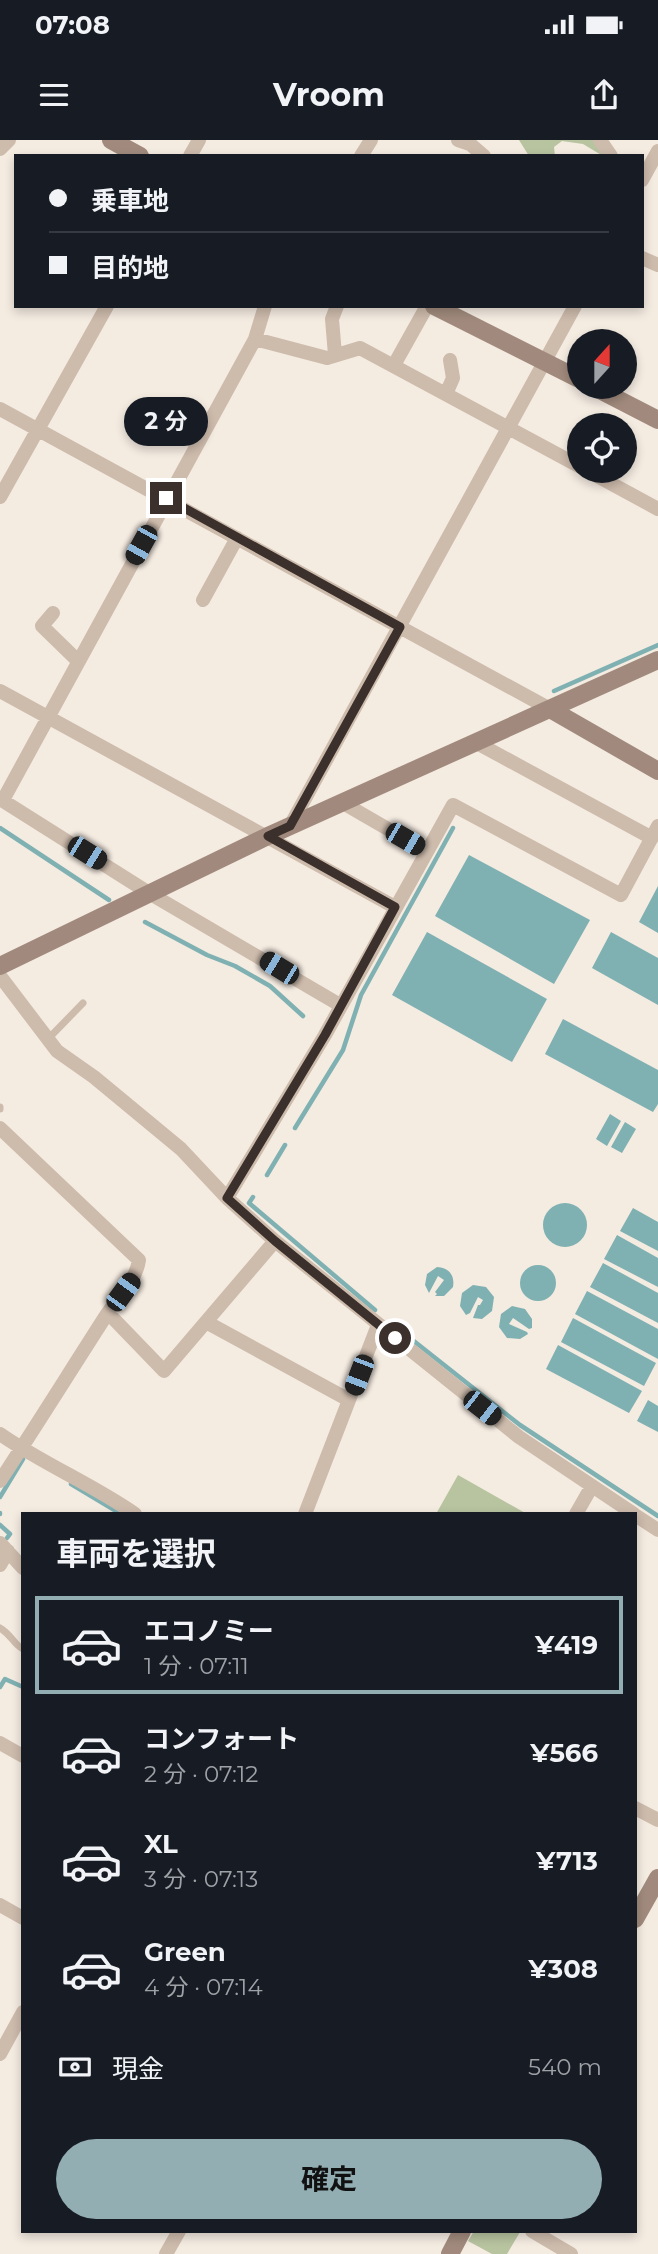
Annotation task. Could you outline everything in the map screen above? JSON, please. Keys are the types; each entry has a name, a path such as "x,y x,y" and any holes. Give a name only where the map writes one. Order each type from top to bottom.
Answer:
{"street":[{"path":"0,149 9,140"},
{"path":"111,140 136,154"},
{"path":"458,140 470,144 482,154"},
{"path":"644,176 658,150"},
{"path":"0,497 106,308"},
{"path":"264,308 255,339 1,799 149,893 340,1005"},
{"path":"335,355 332,318 336,308"},
{"path":"394,365 426,308"},
{"path":"437,308 567,373"},
{"path":"290,826 574,308"},
{"path":"255,339 327,358 360,348 567,459"},
{"path":"446,394 453,378 450,360"},
{"path":"617,399 658,420"},
{"path":"0,409 550,709 658,771"},
{"path":"610,483 658,509"},
{"path":"203,600 237,538"},
{"path":"53,613 42,626 78,661"},
{"path":"0,966 268,836 658,660"},
{"path":"0,691 395,907"},
{"path":"227,1198 325,1035 453,805 621,895 655,832 477,743"},
{"path":"343,803 426,851"},
{"path":"0,976 57,1051 94,1077 181,1149 227,1198 275,1241 519,1437 632,1512"},
{"path":"0,1128 139,1260 138,1272 108,1313 0,1481"},
{"path":"108,1313 164,1371 275,1241"},
{"path":"206,1322 349,1400"},
{"path":"306,1512 378,1325"},
{"path":"0,1434 21,1449 132,1512"},
{"path":"577,1512 592,1486"},
{"path":"637,1515 658,1530"},
{"path":"0,1565 4,1547"},
{"path":"4,1547 21,1566"},
{"path":"0,1743 21,1755"},
{"path":"637,1809 658,1820"},
{"path":"637,1915 658,1878"},
{"path":"0,1905 21,1917"},
{"path":"0,2054 21,2016"},
{"path":"166,2254 178,2233"},
{"path":"450,2254 461,2233"},
{"path":"535,2233 571,2254"}],"lane":[{"path":"48,1039 83,1003"},
{"path":"0,1628 10,1634 21,1648"}],"green space":[{"path":"519,140 606,140 603,154 583,144 562,141 554,147 555,154 528,154"},
{"path":"458,1475 523,1512 437,1512"},
{"path":"473,2233 519,2233 507,2254 492,2254 468,2241"}],"water":[{"path":"469,855 590,920 554,984 435,916"},
{"path":"658,886 658,933 639,922"},
{"path":"427,932 547,999 512,1062 392,995"},
{"path":"611,932 658,958 658,1005 592,968"},
{"path":"563,1019 658,1070 658,1104 653,1112 545,1054"},
{"path":"610,1114 621,1121 607,1146 596,1139"},
{"path":"625,1122 636,1129 622,1153 611,1147"},
{"path":"565,1203 574,1204 581,1209 586,1216 586,1234 581,1241 574,1246 565,1247 556,1246 549,1241 544,1234 543,1225 544,1216 549,1209 556,1204"},
{"path":"633,1208 658,1222 658,1251 620,1231"},
{"path":"617,1235 658,1258 658,1287 604,1259"},
{"path":"603,1263 658,1293 658,1323 590,1287"},
{"path":"538,1265 550,1271 556,1283 550,1295 538,1301 526,1295 520,1283 526,1271"},
{"path":"437,1267 448,1271 453,1279 453,1287 444,1296 435,1296 444,1280 438,1276 429,1293 425,1285 427,1274"},
{"path":"473,1285 486,1287 494,1297 492,1311 482,1319 473,1318 483,1300 478,1297 470,1313 466,1315 460,1306 462,1293"},
{"path":"587,1291 658,1329 658,1359 575,1314"},
{"path":"512,1306 525,1309 532,1319 532,1328 529,1329 513,1318 509,1324 527,1332 528,1334 520,1339 507,1338 499,1327 501,1314"},
{"path":"573,1318 656,1363 644,1386 561,1342"},
{"path":"558,1345 642,1391 629,1413 546,1369"},
{"path":"648,1400 658,1406 658,1432 637,1421"}],"waterway":[{"path":"554,691 658,645"},
{"path":"0,828 109,900"},
{"path":"295,1128 343,1050 361,995 453,828"},
{"path":"145,922 270,986 303,1016"},
{"path":"267,1175 285,1145"},
{"path":"253,1197 249,1203 375,1310"},
{"path":"391,1323 520,1425 658,1516"},
{"path":"0,1497 23,1459"},
{"path":"71,1484 118,1512"},
{"path":"0,1525 10,1534 7,1538"},
{"path":"0,1687 5,1679 21,1686"}],"route":[{"path":"166,498 400,627 290,826 268,836 395,907 325,1035 227,1198 318,1277 395,1338"}]}
